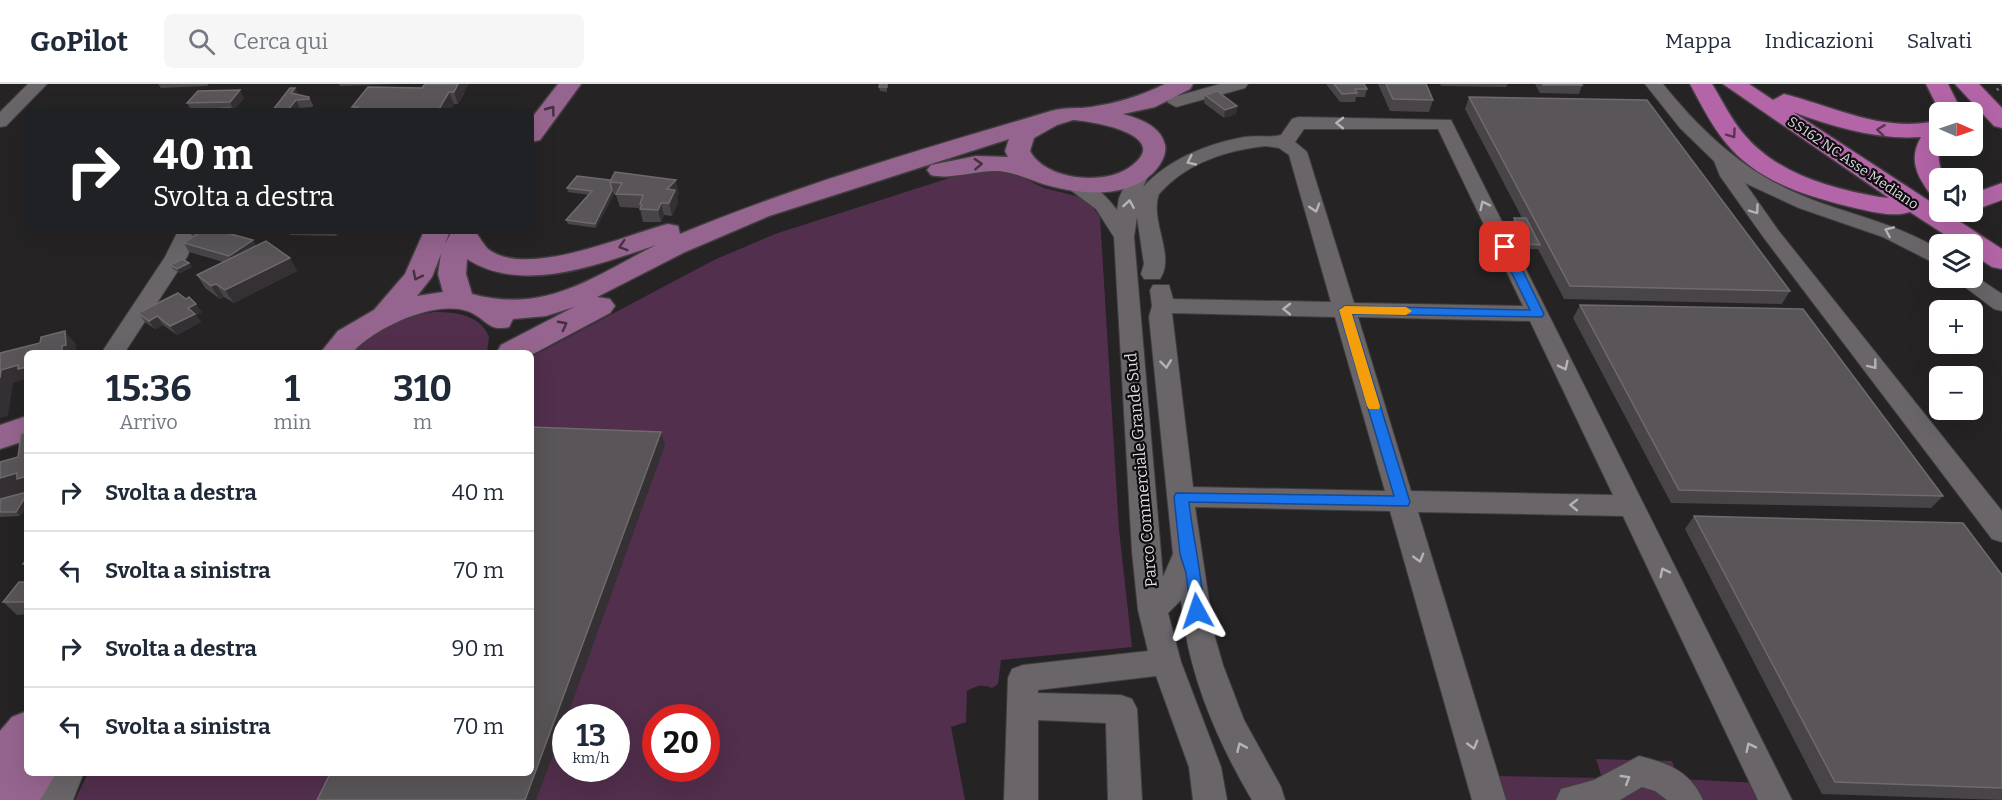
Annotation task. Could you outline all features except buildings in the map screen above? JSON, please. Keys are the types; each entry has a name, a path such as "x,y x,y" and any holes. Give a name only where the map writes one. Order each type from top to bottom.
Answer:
{"highway":[{"path":"1701,84 1734,138 1752,157 1806,185 1839,197 1900,207"},
{"name":"SS162 NC Asse Mediano","path":"1734,84 2002,261"},
{"name":"SS162 NC Asse Mediano","path":"1755,84 1929,195"},
{"path":"1937,84 1946,102"},
{"path":"1966,84 2002,122"},
{"path":"1782,101 1871,129 1917,131 1929,129"},
{"path":"1929,143 1926,156 1929,176"},
{"path":"1983,200 2002,191"},
{"path":"1978,222 2002,241"}],"main road":[{"path":"529,108 548,84"},
{"path":"534,131 570,84"},
{"path":"387,313 413,305 439,301 519,310 556,304 576,297 684,241 760,210 998,134 1031,126 1058,115 1090,113 1147,102 1210,84"},
{"path":"516,350 686,261 748,233 812,209 943,169 972,163 1007,164 1071,183 1109,183 1140,172 1149,163 1153,153 1152,127 1157,117 1179,93"},
{"path":"1090,113 1129,122 1143,131 1152,142"},
{"path":"1031,126 1022,136 1019,148 1023,160 1036,171"},
{"path":"457,234 474,253 485,261 501,265 534,267 571,261 704,222 760,210"},
{"path":"319,350 345,343 387,313 453,234"},
{"path":"455,234 454,258 450,276 472,304 496,316 504,328 505,343 502,350"},
{"path":"0,436 24,429"},
{"path":"0,763 24,734"},
{"path":"14,800 33,776"}],"street":[{"path":"0,123 38,84"},
{"path":"1179,93 1239,84"},
{"path":"1654,84 1700,140 1723,161 1804,203 1890,230 1929,253"},
{"path":"1279,142 1288,139 1298,123 1445,124 1775,800"},
{"path":"1269,798 1250,766 1216,690 1202,644 1194,595 1194,573 1187,554 1160,317 1159,289 1148,219 1149,192 1175,169 1211,152 1246,142 1290,144 1299,152 1489,800"},
{"path":"1723,161 1730,176 1771,234 2002,531"},
{"name":"Parco Commerciale Grande Sud","path":"1140,172 1129,198 1124,237 1146,552 1154,610 1166,662 1205,767 1210,800"},
{"name":"Parco Commerciale Grande Sud","path":"1071,183 1090,192 1106,205 1124,237"},
{"path":"113,350 176,257 187,234"},
{"path":"1126,274 1159,289"},
{"path":"1128,299 1148,288 1345,310 1538,314"},
{"path":"1979,288 2002,304"},
{"path":"1181,497 1632,506"},
{"path":"1154,610 1172,590 1187,554"},
{"path":"1021,800 1023,678 1166,662"},
{"path":"1023,706 1121,709 1125,800"},
{"name":"Parco Commerciale Grande Sud","path":"1205,767 1228,800"},
{"path":"1573,800 1600,794 1639,771 1663,776 1681,789 1686,800"},
{"path":"56,800 66,776"}],"shaded area":[{"path":"999,170 1019,176 1044,188 1080,197 1089,202 1100,217 1119,530 1132,647 1001,660 998,684 992,688 979,686 967,691 966,722 951,727 965,800 75,800 87,776 534,776 534,355 714,260 775,234 971,171"},
{"path":"435,312 459,314 474,319 489,337 487,350 354,350 378,329 412,316"},
{"path":"1596,759 1672,761 1679,779 1758,783 1766,800 1502,800 1495,776 1602,778"}],"slow traffic":[{"path":"1374,406 1345,310 1406,311"}],"route":[{"path":"1197,611 1194,573 1187,554 1181,497 1402,502 1345,310 1538,314 1505,247"}]}
